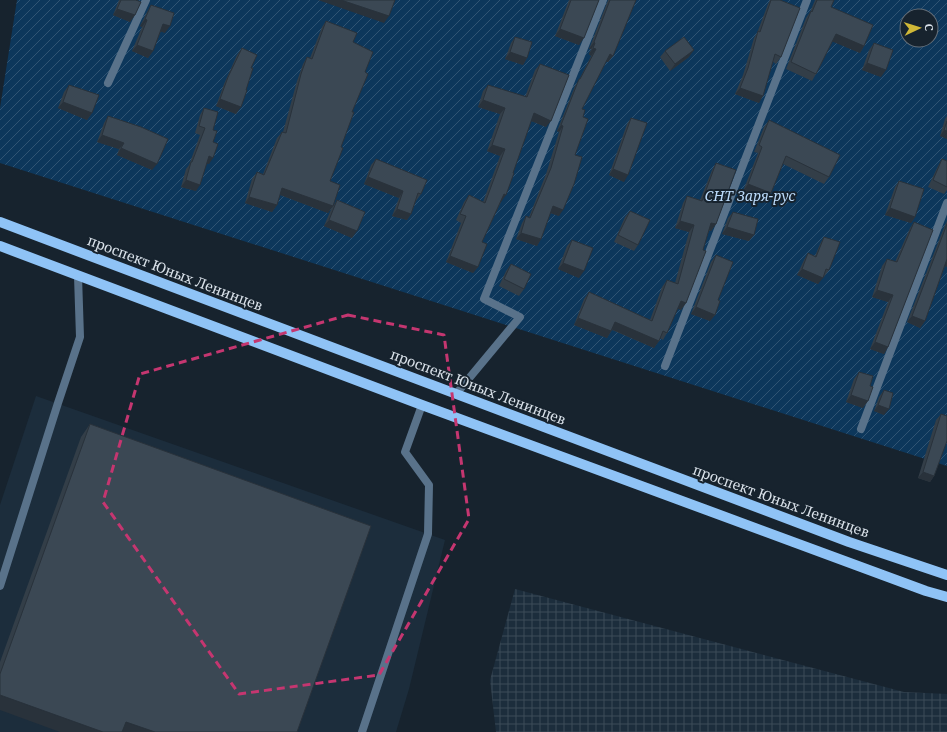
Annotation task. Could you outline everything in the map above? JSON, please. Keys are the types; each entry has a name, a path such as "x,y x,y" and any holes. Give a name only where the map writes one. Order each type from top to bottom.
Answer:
{"main road":[{"name":"проспект Юных Ленинцев","path":"0,222 841,539 947,575"},
{"path":"0,246 422,405 926,591 947,597"}],"lane":[{"path":"108,84 146,0"},
{"path":"456,394 520,317 484,299 603,0"},
{"path":"665,366 807,0"},
{"path":"861,429 947,203"},
{"path":"0,586 80,337 78,276"},
{"path":"362,732 428,534 429,485 405,452 422,405"}],"highlighted area":[{"path":"348,315 444,335 469,519 379,675 239,694 103,502 140,374"}],"shaded area":[{"path":"36,396 445,540 409,689 396,732 0,732 0,505"},
{"path":"515,589 904,692 947,694 947,732 496,732 490,680"}],"green space":[{"name":"СНТ Заря-рус","path":"17,0 947,0 947,466 0,163 0,108"}],"building":[{"path":"121,0 136,0 141,2 135,15 117,9"},
{"path":"341,0 395,0 389,16"},
{"path":"571,0 599,0 584,38 560,29"},
{"path":"610,0 636,0 613,56 610,54 582,109 585,110 583,117 588,119 575,155 582,157 574,184 563,210 553,206 541,239 521,233 526,216 530,218 551,168 563,126 561,125 579,79 596,49 593,48 594,42"},
{"path":"771,0 780,0 800,8 781,57 775,54 763,96 740,88 748,68 758,31 760,32"},
{"path":"817,0 834,0 831,7 873,25 864,46 836,34 816,74 791,62 811,11 812,12"},
{"path":"151,5 174,13 170,26 163,24 153,51 137,45"},
{"path":"326,21 357,33 353,42 373,52 365,72 368,74 352,112 354,112 341,147 343,148 330,181 340,185 333,206 282,188 277,205 249,197 257,172 264,175 282,132 286,133 301,74 307,57 312,59"},
{"path":"515,37 532,42 527,58 510,52"},
{"path":"684,37 694,50 675,64 665,51"},
{"path":"874,43 893,50 886,70 867,63"},
{"path":"242,48 257,55 251,68 253,68 241,107 220,99 228,77"},
{"path":"540,64 569,75 551,121 534,113 506,195 504,194 482,242 487,244 478,267 450,256 466,216 460,214 469,195 485,203 505,149 492,145 505,108 483,100 488,85 527,97"},
{"path":"69,85 99,95 92,113 63,102"},
{"path":"204,108 218,112 213,130 217,131 213,142 218,144 213,158 209,156 200,185 186,180 191,162 205,128 199,126"},
{"path":"108,116 141,127 168,139 157,164 121,148 124,143 102,135"},
{"path":"631,118 647,123 628,175 613,169"},
{"path":"769,120 840,155 829,177 786,156 771,193 748,184 762,147 759,145"},
{"path":"947,121 947,131 944,130"},
{"path":"376,159 427,180 421,194 418,193 411,214 397,209 403,191 368,177"},
{"path":"942,159 947,161 947,187 933,180"},
{"path":"716,163 736,170 716,224 711,223 703,250 706,251 686,303 681,301 667,333 663,331 659,341 615,322 611,331 578,318 589,292 652,321 667,280 678,284 694,225 680,221 687,196 702,201"},
{"path":"899,181 924,189 915,217 890,208"},
{"path":"337,200 365,212 357,231 329,220"},
{"path":"630,211 650,220 638,245 618,235"},
{"path":"733,212 758,219 754,235 727,227"},
{"path":"914,222 933,230 888,347 875,342 893,295 877,290 887,259 897,262"},
{"path":"947,224 947,259 925,321 912,316"},
{"path":"824,237 840,242 829,270 826,269 823,278 802,269 808,253 816,257"},
{"path":"572,240 593,248 584,271 563,263"},
{"path":"716,255 733,262 718,300 720,301 715,315 696,307"},
{"path":"511,264 531,274 524,289 504,279"},
{"path":"859,372 873,376 870,386 873,387 868,401 851,395"},
{"path":"884,390 893,393 889,409 878,405"},
{"path":"941,414 947,416 947,441 934,476 923,472"},
{"path":"90,424 371,526 297,732 155,732 126,722 122,732 103,732 0,695 0,674"}]}
